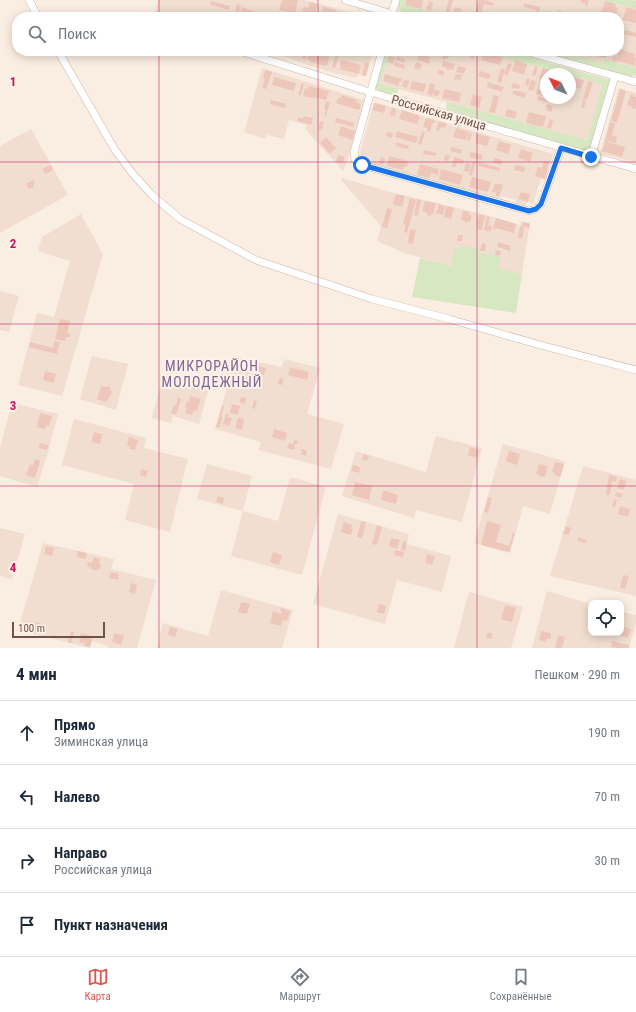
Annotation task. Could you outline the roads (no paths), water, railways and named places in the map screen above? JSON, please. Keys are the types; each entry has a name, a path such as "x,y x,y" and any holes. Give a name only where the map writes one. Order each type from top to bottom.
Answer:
{"street":[{"path":"29,0 35,12"},
{"path":"345,0 380,12"},
{"path":"392,12 396,0"},
{"path":"61,56 115,150 152,196 180,218 256,260 372,299 636,370"},
{"name":"Российская улица","path":"256,56 370,92 636,169"},
{"path":"381,56 354,152 354,160 362,165 529,211 536,209 541,204 561,148"},
{"path":"543,56 636,82"},
{"path":"591,157 615,76"}],"district":[{"name":"МИКРОРАЙОН МОЛОДЕЖНЫЙ","path":"212,374"}]}
